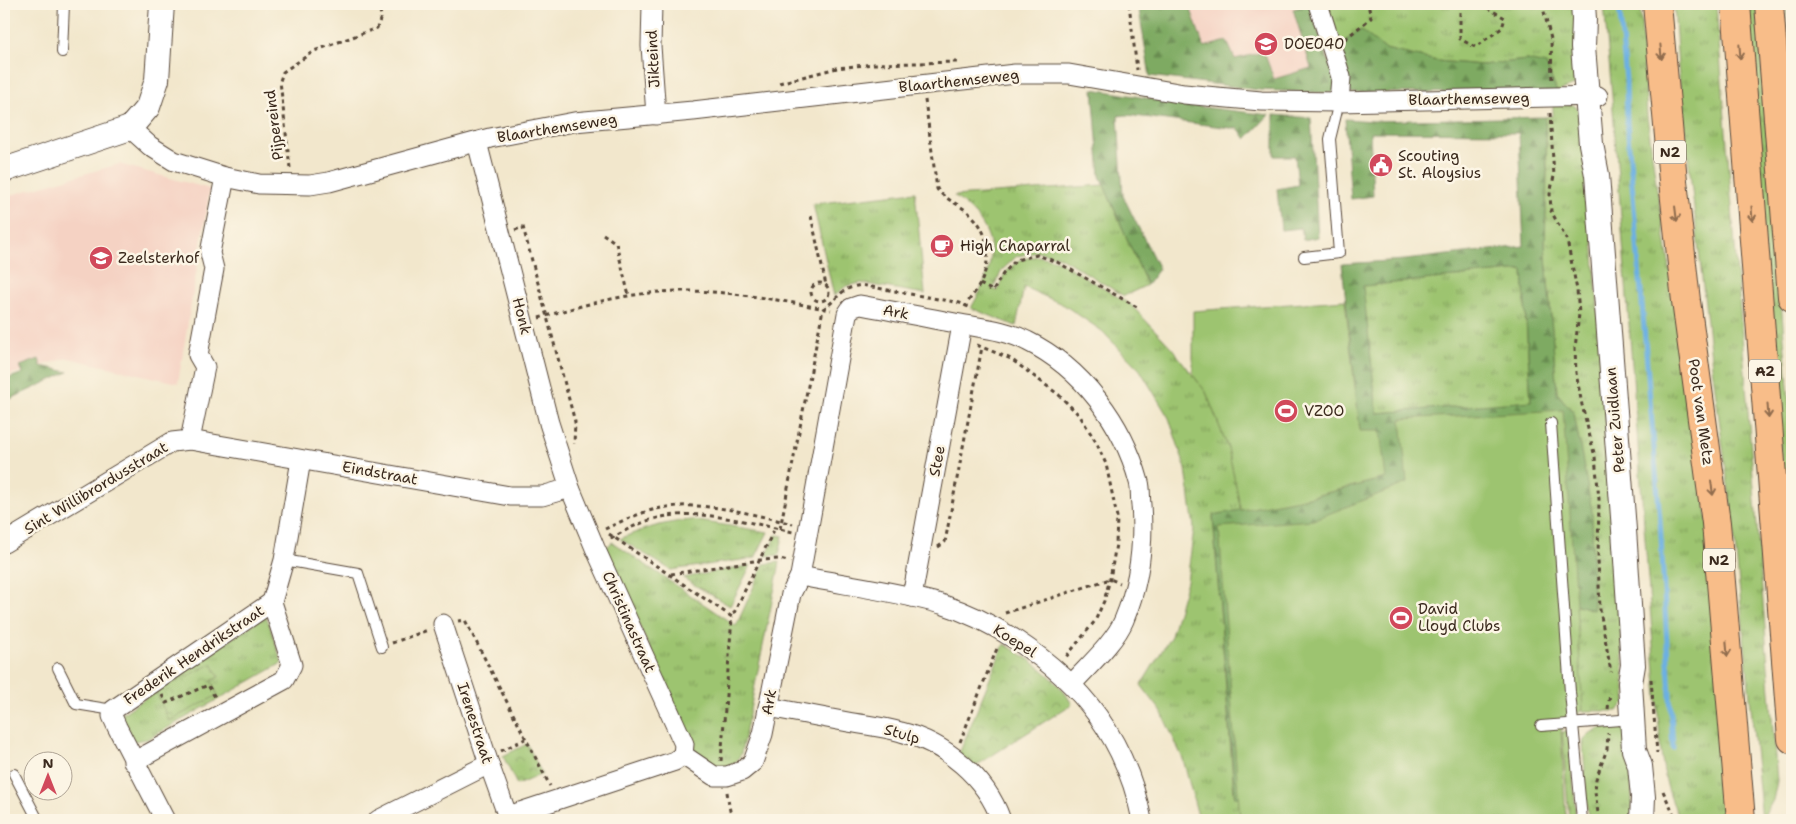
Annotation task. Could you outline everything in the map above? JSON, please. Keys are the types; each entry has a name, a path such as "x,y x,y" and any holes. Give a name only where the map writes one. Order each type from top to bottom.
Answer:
{"highway":[{"name":"Poot van Metz","path":"1657,4 1672,181 1716,523 1741,820"},
{"name":"A2","path":"1736,4 1792,739"},
{"path":"1769,4 1792,297"}],"street":[{"path":"4,170 130,128 148,107 157,80 162,4"},
{"name":"Jikteind","path":"652,4 651,46 656,115"},
{"path":"1318,4 1341,77 1339,102"},
{"name":"Peter Zuidlaan","path":"1584,11 1594,48 1593,96 1601,149 1597,175 1628,576 1633,665 1640,683 1637,719 1645,750 1640,766 1642,820"},
{"name":"Blaarthemseweg","path":"130,128 150,146 174,160 225,176 259,184 292,186 329,182 477,142 574,122 656,115 1015,74 1069,74 1184,94 1261,101 1339,102 1593,96"},
{"name":"Honk","path":"477,142 549,423 570,488"},
{"path":"190,440 205,367 198,355 214,269 210,253 225,176"},
{"name":"Ark","path":"723,776 742,771 753,762 763,734 791,594 801,570 847,314 851,308 860,305 962,330 1010,334 1026,340 1075,374 1097,398 1124,441 1139,484 1143,526 1141,552 1134,589 1123,622 1104,649 1072,684"},
{"name":"Stee","path":"912,596 962,330"},
{"name":"Eindstraat","path":"190,440 510,496 542,496 570,488"},
{"name":"Sint Willibrordusstraat","path":"4,543 172,442 190,440"},
{"name":"Frederik Hendrikstraat","path":"133,762 284,680 292,665 272,602 284,560 301,460"},
{"name":"Christinastraat","path":"570,488 595,548 684,744 683,755"},
{"name":"Koepel","path":"801,570 912,596 943,605 986,622 1001,624 1058,670 1100,718 1119,751 1132,781 1142,820"},
{"name":"Frederik Hendrikstraat","path":"164,820 117,728 112,716 114,710 272,602"},
{"name":"Irenestraat","path":"443,624 509,818"},
{"name":"Stulp","path":"768,707 901,732 932,744 954,757 978,782 1001,820"},
{"path":"509,818 675,761 683,755 714,776 723,776"},
{"path":"378,820 488,760"}],"lane":[{"path":"62,52 64,4"},
{"path":"1304,257 1339,253 1330,138 1339,102"},
{"path":"1551,423 1582,820"},
{"path":"284,560 358,573 382,647"},
{"path":"58,668 76,704 114,710"},
{"path":"1540,726 1637,719"},
{"path":"14,774 38,820"}],"path":[{"name":"Pijpereind","path":"292,186 280,81 283,72 314,51 377,28 381,17 379,4"},
{"path":"1129,4 1137,72 1134,86"},
{"path":"1333,49 1371,18 1368,4"},
{"path":"1460,4 1460,39 1475,47 1502,28 1505,18 1481,4"},
{"path":"1542,4 1551,38 1552,52 1553,76 1550,97 1554,176 1550,194 1551,211 1567,240 1577,290 1579,314 1575,348 1576,373 1595,457 1599,500 1598,559 1600,610 1609,654 1611,678"},
{"path":"924,83 924,96 937,189 941,194 960,205 972,215 982,227 987,240 986,268 980,284 966,305 962,330 982,347 1011,359 1059,394 1080,416 1096,442 1106,464 1117,517 1116,544 1110,579 1104,601 1095,621 1063,660"},
{"path":"811,216 826,285 829,291 827,297 822,301 813,298 810,294 811,288 815,284 821,282 826,285"},
{"path":"501,234 524,227 575,422 574,447"},
{"path":"603,234 616,243 629,296"},
{"path":"980,284 993,291 1002,274 1016,260 1036,255 1057,262 1137,308"},
{"path":"734,820 723,776 732,617 781,521 823,309 842,291 861,285 960,303 973,309"},
{"path":"524,323 629,296 683,291 740,294 847,314"},
{"path":"827,297 830,304"},
{"path":"936,549 945,542 982,347"},
{"path":"604,529 629,517 665,507 695,506 736,511 781,521 808,531"},
{"path":"595,548 632,526 667,516 696,514 777,528 808,531"},
{"path":"601,521 604,529 612,538 670,574 732,617"},
{"path":"670,574 760,560 780,559 801,570"},
{"path":"954,757 1001,624 1110,579 1134,589"},
{"path":"382,647 443,624 465,620 557,800"},
{"path":"155,681 166,703 208,685 224,712"},
{"path":"1599,820 1595,792 1596,779 1607,749 1608,704 1611,685"},
{"path":"488,760 526,739"}],"shaded area":[{"name":"DOE040","path":"1189,4 1309,4 1293,9 1311,68 1274,79 1204,47"},
{"name":"Zeelsterhof","path":"119,164 210,189 178,383 68,358 9,375 6,367 4,367 4,328 6,327 4,320 4,197"}],"green space":[{"path":"1138,4 1189,4 1204,47 1227,41 1235,59 1264,52 1274,79 1311,68 1293,9 1309,4 1337,86 1333,93 1260,90 1150,76"},
{"path":"1326,4 1575,4 1581,82 1557,92 1527,60 1482,65 1437,61 1385,49 1361,31 1339,45"},
{"path":"1604,4 1640,4 1647,116 1708,524 1729,820 1682,820 1670,796 1661,753"},
{"path":"1674,4 1716,4 1777,781 1773,800 1762,820 1733,522 1712,366 1678,67"},
{"path":"1745,4 1757,4 1792,437 1792,597"},
{"path":"1786,4 1792,4 1792,77"},
{"path":"1361,30 1385,49 1437,61 1482,65 1527,60 1546,64 1557,92 1347,93 1339,45"},
{"path":"1093,89 1193,106 1269,115 1246,139 1239,129 1127,115 1118,116 1123,196 1159,269 1147,285 1100,176"},
{"path":"1553,103 1573,105 1584,113 1626,702 1617,711 1580,711 1572,603 1593,610 1582,461 1574,413 1557,393 1545,244 1547,169 1545,117 1553,115"},
{"path":"1274,115 1311,118 1318,237 1303,240 1301,228 1281,230 1277,189 1298,185 1295,156 1274,156"},
{"path":"1545,117 1547,169 1545,244 1557,393 1574,413 1592,512 1593,610 1572,603 1418,492 1317,518 1318,526 1254,797 1235,797 1213,515 1314,496 1386,478 1360,432 1342,264 1405,260 1524,246 1519,133 1370,132 1373,196 1351,199 1345,119 1373,121","holes":["1523,270 1531,401 1377,413 1363,286"]},
{"path":"1104,185 1147,285 1124,296 1060,257 1039,252 1017,256 1002,270 993,289 997,291 1005,273 1019,260 1038,256 1057,260 1131,305 1171,347 1206,392 1228,448 1241,510 1213,516 1234,794 1254,797 1255,820 1199,820 1183,759 1161,711 1141,685 1171,636 1187,581 1194,528 1186,469 1169,418 1140,370 1102,331 1064,305 1024,287 1016,326 971,308 987,275 991,247 987,234 980,222 954,196"},
{"path":"915,192 925,294 861,283 846,286 834,296 813,204"},
{"path":"1523,270 1531,402 1377,413 1362,286"},
{"name":"VZOO","path":"1345,300 1360,431 1380,431 1386,478 1314,496 1241,510 1228,448 1206,392 1193,375 1193,311"},
{"path":"39,359 41,366 68,372 4,402 4,371 7,379 23,373 20,366"},
{"name":"David Lloyd Clubs","path":"1563,410 1583,709 1561,730 1566,820 1240,820 1219,527 1313,520 1407,483 1401,419"},
{"path":"692,520 768,532 755,558 671,570 620,539 655,526"},
{"path":"776,535 783,536 779,555 766,556"},
{"path":"612,542 736,626 764,564 780,562 741,754 736,762 726,768 717,769 700,759 692,744 605,549"},
{"path":"751,565 730,606 683,578"},
{"path":"266,615 282,663 148,739 134,741 121,720 122,714"},
{"path":"1004,644 1033,662 1051,677 1072,704 974,767 959,754"},
{"path":"212,664 219,677 211,681 218,695 169,721 156,691"},
{"path":"1616,726 1629,731 1633,820 1588,820 1583,742 1593,731"},
{"path":"1570,731 1576,820 1569,820 1562,732"},
{"path":"527,744 542,774 517,785 503,756"}],"waterway":[{"path":"1619,4 1660,520 1673,748"}],"place":[{"name":"DOE040","path":"1266,44"},
{"name":"Scouting St. Aloysius","path":"1381,165"},
{"name":"High Chaparral","path":"942,246"},
{"name":"Zeelsterhof","path":"101,258"},
{"name":"VZOO","path":"1286,411"},
{"name":"David Lloyd Clubs","path":"1401,618"}]}
